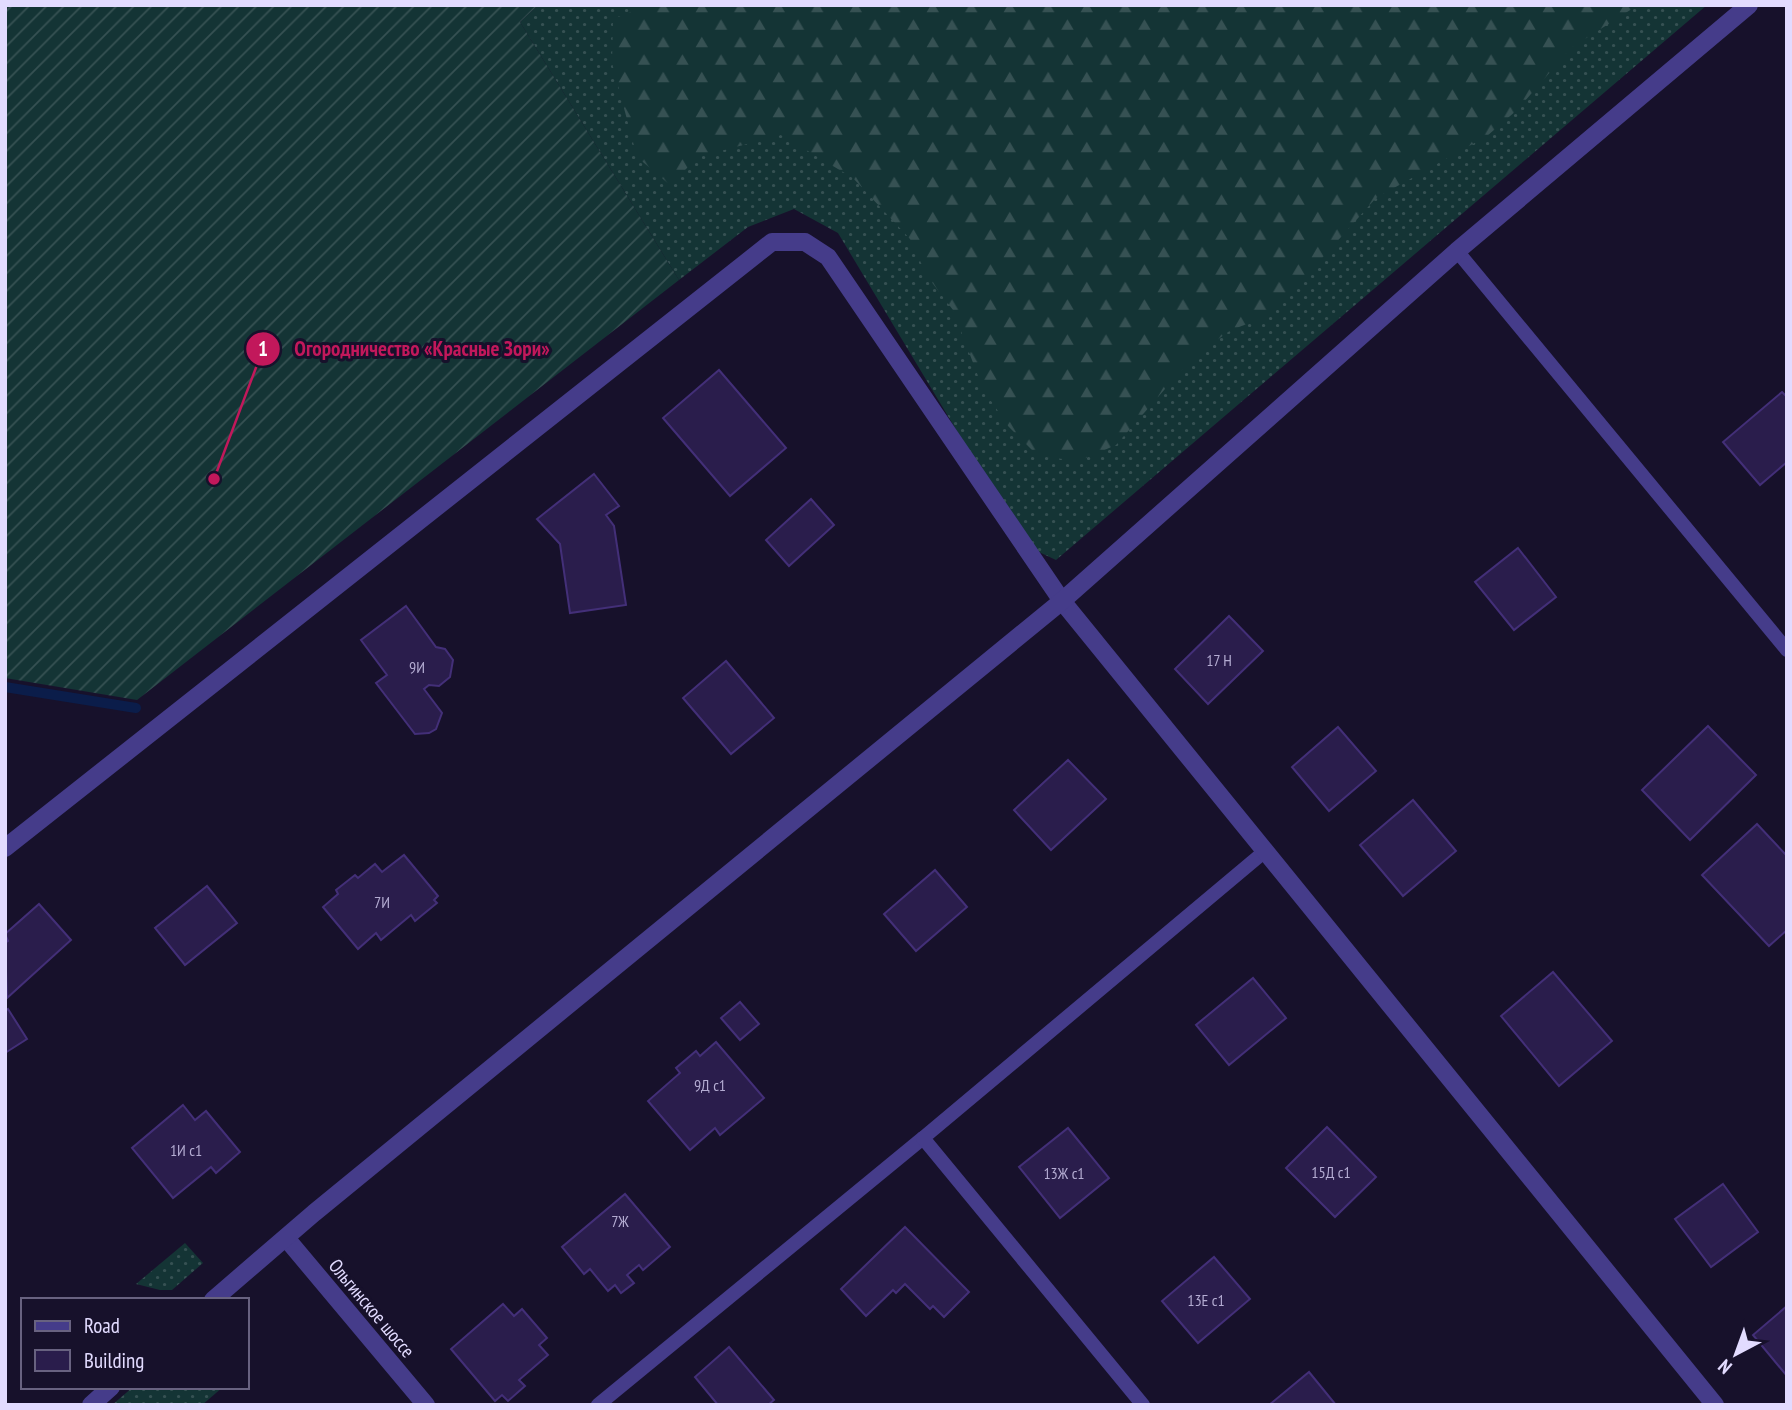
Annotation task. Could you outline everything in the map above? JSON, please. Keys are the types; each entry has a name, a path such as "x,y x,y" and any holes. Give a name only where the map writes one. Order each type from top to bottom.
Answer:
{"street":[{"path":"215,1298 1062,601 1457,251 1749,5"},
{"path":"5,848 772,242 805,242 828,257 1062,601 1715,1405"},
{"name":"Ольгинское шоссе","path":"286,1238 427,1405"},
{"path":"91,1405 109,1389"}],"lane":[{"path":"1457,251 1787,650"},
{"path":"598,1405 923,1138 1264,852"},
{"path":"923,1138 1143,1405"}],"green space":[{"path":"5,5 538,5 520,22 679,280 137,700 5,678"},
{"path":"538,5 1707,5 1056,560 1026,546 838,233 794,209 748,227 679,280 520,22"},
{"path":"648,5 1638,5 1571,48 1517,110 1487,136 1376,198 1271,315 1231,330 1193,357 1116,445 1079,461 1038,456 1008,426 983,389 953,310 927,276 910,239 853,178 781,135 698,157 670,185 637,157 612,63 613,19"},
{"path":"185,1243 203,1263 172,1290 136,1284"},
{"path":"131,1389 221,1389 202,1405 112,1405"}],"building":[{"path":"719,370 786,448 730,496 663,418"},
{"path":"1782,392 1787,397 1787,462 1760,485 1723,442"},
{"path":"594,474 619,506 606,515 614,526 626,605 570,613 560,544 537,519"},
{"path":"811,499 834,525 789,566 766,540"},
{"path":"1518,548 1556,597 1514,630 1475,582"},
{"path":"406,606 436,647 445,649 453,660 450,677 439,686 429,685 424,689 442,713 436,729 429,733 415,734 376,683 387,675 361,640"},
{"path":"1229,616 1263,651 1208,704 1175,669"},
{"path":"726,661 774,718 731,754 683,698"},
{"path":"1708,726 1756,775 1690,840 1642,790"},
{"path":"1338,727 1376,771 1329,811 1292,767"},
{"path":"1068,760 1106,799 1051,850 1014,810"},
{"path":"1413,800 1456,851 1403,896 1360,845"},
{"path":"1757,824 1787,856 1787,930 1769,946 1702,875"},
{"path":"404,855 438,896 434,900 437,903 415,921 411,915 381,940 376,933 358,949 323,907 338,894 336,890 355,875 358,878 375,864 382,872"},
{"path":"935,870 967,907 916,951 884,914"},
{"path":"207,886 237,923 185,965 155,928"},
{"path":"39,904 71,940 7,998 5,943 8,941 5,934"},
{"path":"1553,972 1612,1041 1559,1086 1501,1016"},
{"path":"1253,978 1286,1018 1229,1065 1196,1025"},
{"path":"740,1002 759,1024 740,1040 721,1018"},
{"path":"8,1009 27,1039 5,1053 5,1011"},
{"path":"716,1042 764,1098 720,1135 715,1128 690,1150 648,1101 680,1073 676,1068 696,1051 700,1056"},
{"path":"183,1105 195,1120 206,1111 240,1152 216,1173 211,1167 173,1198 132,1148"},
{"path":"1327,1127 1376,1177 1335,1217 1286,1168"},
{"path":"1068,1128 1109,1178 1060,1218 1019,1167"},
{"path":"1723,1184 1758,1232 1711,1267 1675,1219"},
{"path":"625,1194 670,1247 643,1270 639,1265 627,1275 634,1283 621,1293 615,1285 608,1291 590,1269 584,1274 562,1247"},
{"path":"905,1227 969,1292 944,1317 933,1306 930,1309 905,1284 896,1293 893,1290 866,1316 841,1289"},
{"path":"1214,1257 1250,1299 1198,1343 1162,1301"},
{"path":"503,1304 514,1316 522,1309 547,1338 539,1345 548,1355 519,1380 525,1386 508,1401 502,1395 495,1401 451,1349"},
{"path":"1787,1306 1787,1376 1753,1335"},
{"path":"729,1347 774,1400 768,1405 718,1405 695,1377"},
{"path":"1309,1372 1336,1405 1269,1405"}],"waterway":[{"path":"5,687 136,708"}],"place":[{"name":"Огородничество «Красные Зори»","path":"214,479"}]}
